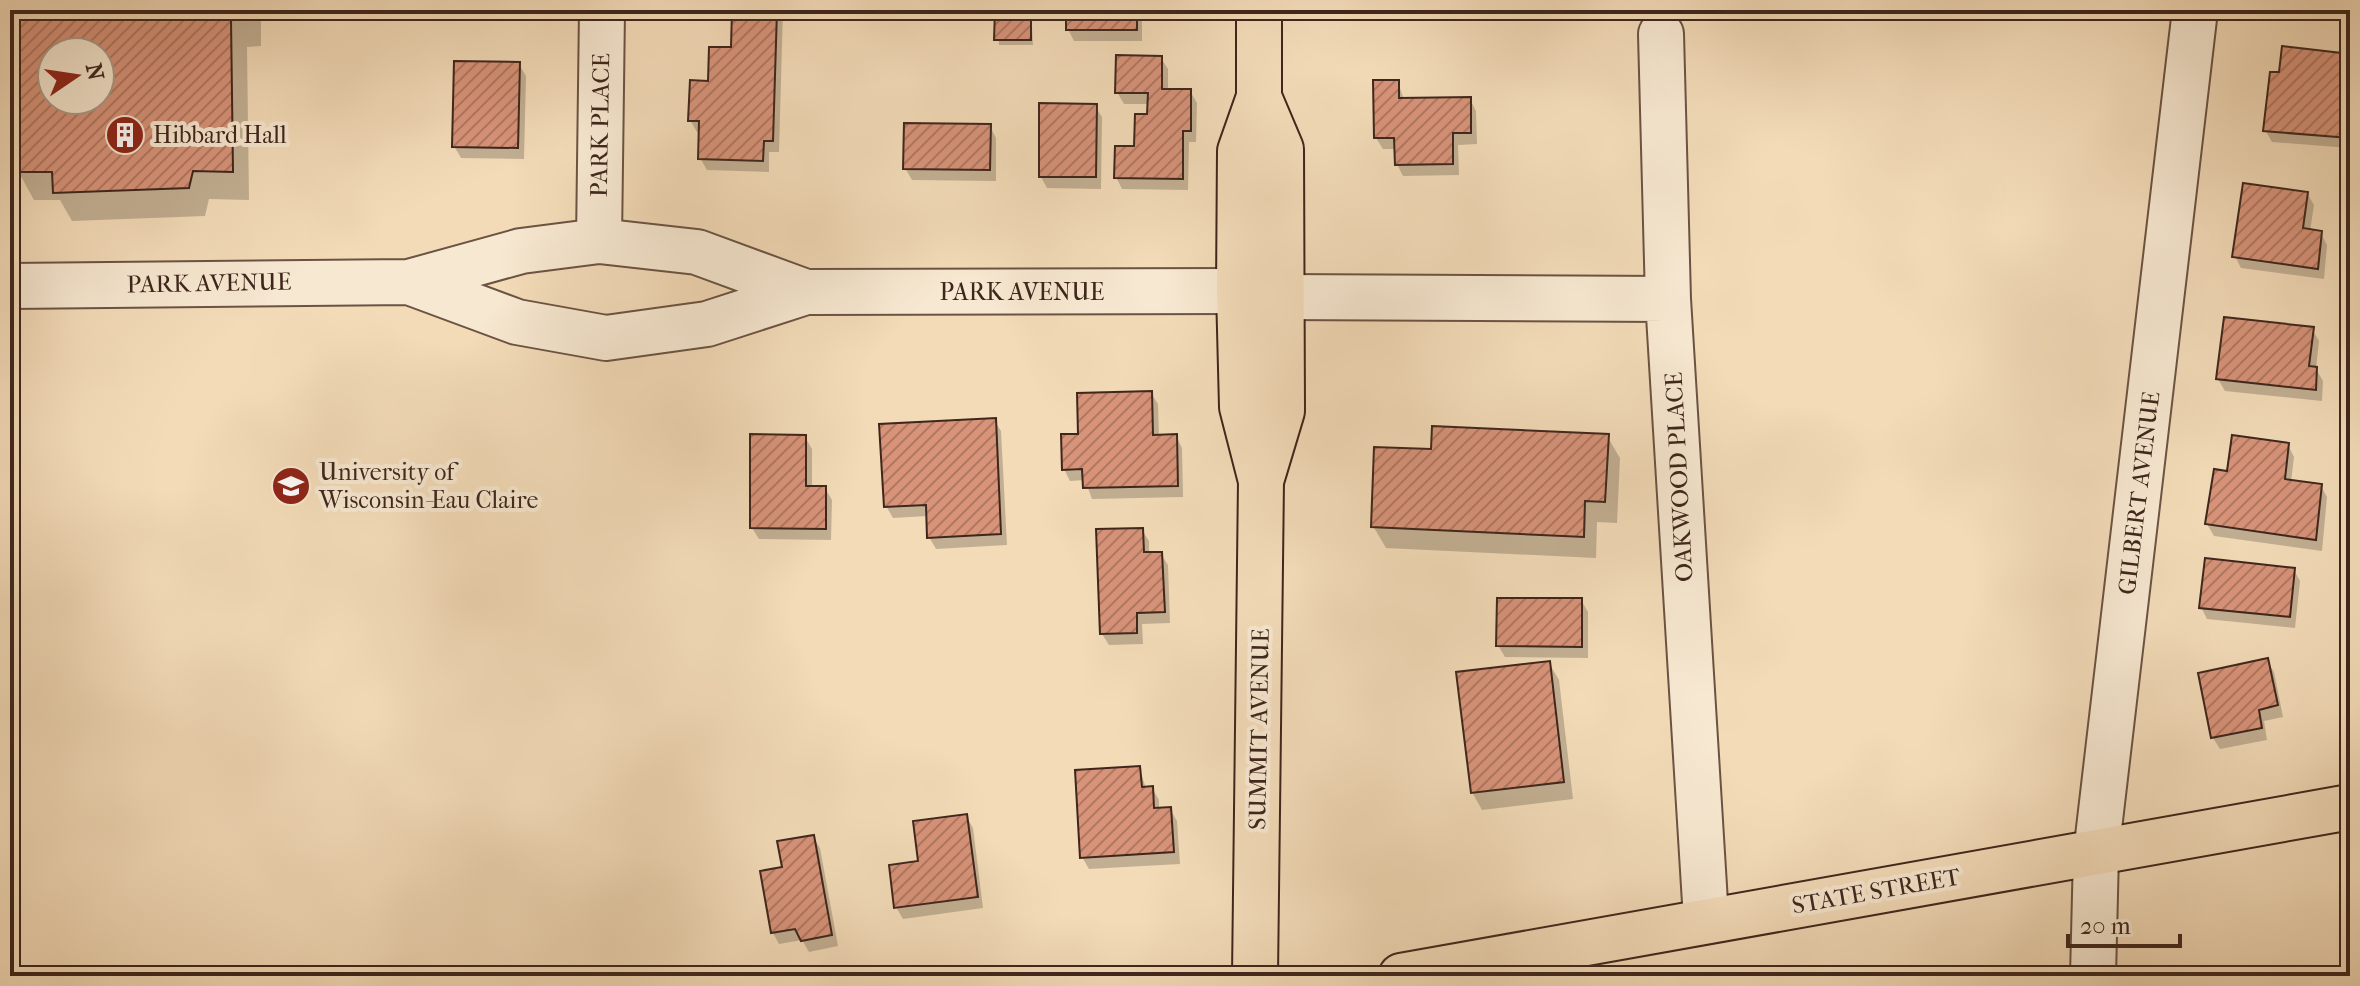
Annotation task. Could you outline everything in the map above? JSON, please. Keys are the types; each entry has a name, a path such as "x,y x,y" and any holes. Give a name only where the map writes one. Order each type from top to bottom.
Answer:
{"main road":[{"name":"SUMMIT AVENUE","path":"1255,976 1261,481 1242,407 1239,291 1240,151 1259,97 1259,10"},
{"name":"SUMMIT AVENUE","path":"1259,97 1281,149 1282,411 1261,481"},
{"name":"STATE STREET","path":"1401,976 1706,919 2096,854 2350,807"}],"street":[{"name":"PARK PLACE","path":"599,241 602,10"},
{"name":"GILBERT AVENUE","path":"2093,976 2096,854 2195,10"},
{"name":"OAKWOOD PLACE","path":"1661,34 1668,299 1706,919"},
{"name":"PARK AVENUE","path":"10,286 409,282 521,251 599,241 697,252 806,292"},
{"name":"PARK AVENUE","path":"409,282 517,322 606,338 707,324 806,292 1239,291"},
{"path":"1281,297 1668,299"}],"building":[{"name":"Hibbard Hall","path":"10,10 246,10 246,18 231,19 233,172 193,171 189,188 53,193 52,172 16,172 17,66 10,66"},
{"path":"732,10 777,10 773,141 764,141 763,161 698,159 699,121 688,121 690,80 708,81 709,47 731,47"},
{"path":"995,10 1031,10 1031,40 994,40"},
{"path":"1066,10 1137,10 1137,30 1066,30"},
{"path":"2282,46 2350,54 2349,138 2263,131 2270,72 2279,72"},
{"path":"1116,55 1162,56 1162,89 1191,89 1191,131 1183,131 1183,179 1114,178 1115,146 1134,146 1135,114 1147,114 1148,93 1115,93"},
{"path":"454,61 520,62 518,148 452,147"},
{"path":"1373,80 1399,80 1399,98 1471,97 1471,133 1453,133 1453,164 1395,165 1394,138 1374,138"},
{"path":"1039,103 1097,104 1096,177 1039,177"},
{"path":"904,123 991,124 990,170 903,169"},
{"path":"2243,183 2308,192 2303,228 2322,231 2318,269 2232,257"},
{"path":"2224,317 2314,327 2309,366 2317,367 2316,390 2216,379"},
{"path":"1152,391 1153,435 1177,434 1178,486 1083,488 1082,469 1062,470 1061,434 1078,434 1077,393"},
{"path":"996,418 1001,534 927,538 926,505 884,507 879,424"},
{"path":"1432,426 1609,434 1605,502 1585,501 1584,537 1371,527 1374,447 1431,449"},
{"path":"750,434 806,435 806,486 826,486 826,529 750,528"},
{"path":"2232,435 2289,443 2285,479 2322,484 2316,540 2205,524 2214,469 2227,471"},
{"path":"1143,528 1144,552 1162,552 1165,612 1137,613 1137,633 1100,634 1096,529"},
{"path":"2205,558 2295,568 2290,617 2199,608"},
{"path":"1497,598 1582,598 1582,647 1496,646"},
{"path":"2268,658 2278,705 2259,710 2262,728 2211,738 2198,673"},
{"path":"1550,661 1564,782 1471,793 1456,672"},
{"path":"1140,766 1142,787 1153,786 1154,808 1171,807 1174,852 1080,858 1075,770"},
{"path":"967,814 978,897 894,908 889,865 918,861 913,821"},
{"path":"814,835 832,935 801,941 795,929 771,933 760,871 782,867 777,841"}],"place":[{"name":"Hibbard Hall","path":"125,135"},
{"name":"University of Wisconsin-Eau Claire","path":"291,486"}]}
